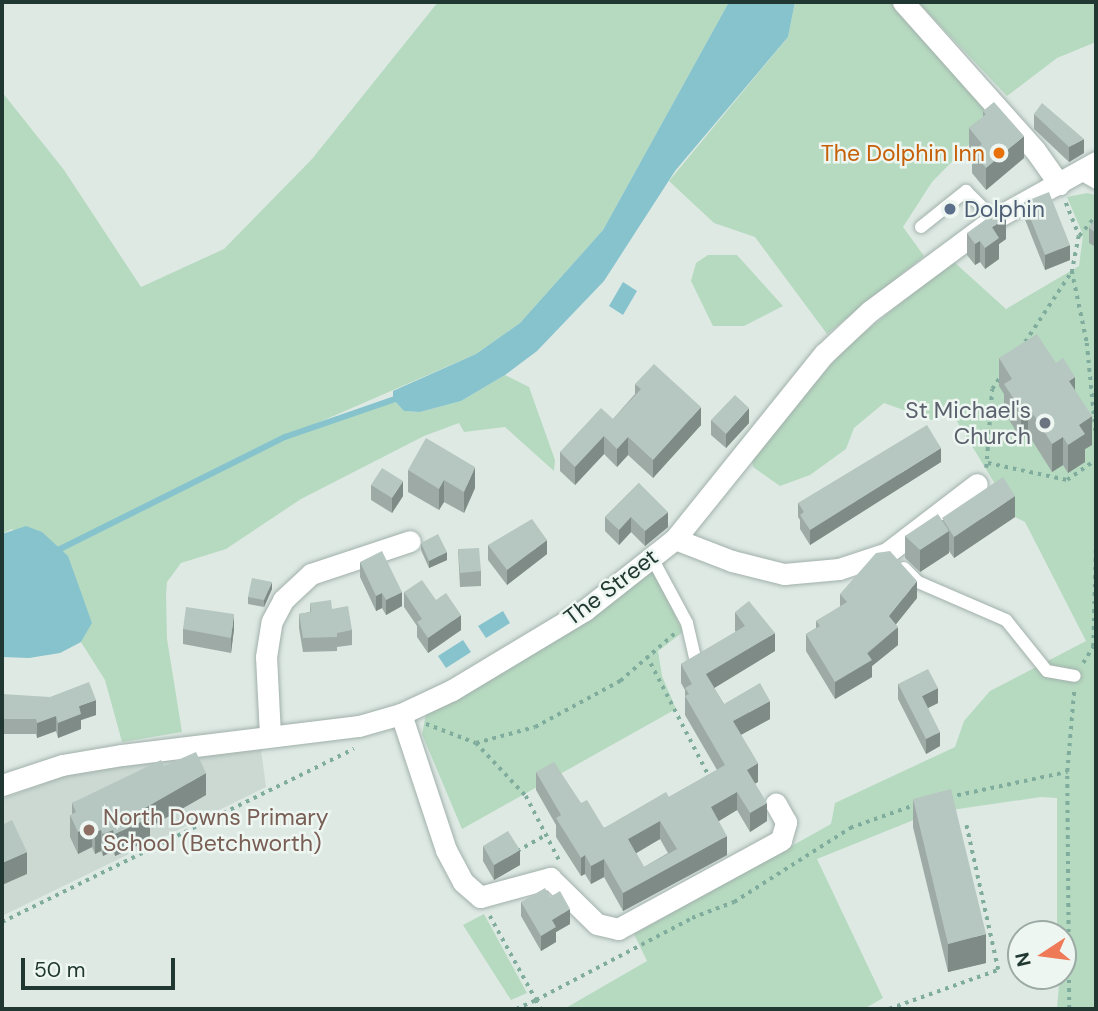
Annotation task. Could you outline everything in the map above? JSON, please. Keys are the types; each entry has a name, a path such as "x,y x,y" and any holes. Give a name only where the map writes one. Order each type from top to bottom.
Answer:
{"street":[{"path":"903,2 1035,150 1059,184"},
{"name":"The Street","path":"2,785 62,765 359,726 401,714 452,690 585,610 675,539 824,354 921,270 994,219 1059,184 1091,173"},
{"path":"675,539 732,561 784,573 839,569 887,553 977,484"},
{"path":"270,736 266,657 272,621 283,600 311,574 410,541"},
{"path":"401,714 446,850 463,882 480,897 550,878 597,924 618,929 781,840 786,822 776,804"}],"lane":[{"path":"921,227 966,191 994,219"},
{"path":"887,553 918,582 1006,621 1046,671 1075,676"},
{"path":"652,558 687,623 695,658"}],"path":[{"path":"1059,184 1079,236"},
{"path":"1019,351 1072,271 1079,236 1096,216"},
{"path":"1072,271 1087,343 1096,434"},
{"path":"977,484 988,463 992,389 1006,370"},
{"path":"988,463 1067,480 1096,460"},
{"path":"1069,1009 1067,772 1075,676 1093,646 1096,534"},
{"path":"476,743 535,727 620,681 687,623"},
{"path":"647,656 710,778 720,785"},
{"path":"401,714 476,743 526,796 562,859 552,866 550,878"},
{"path":"2,922 357,747"},
{"path":"698,785 710,778"},
{"path":"889,1009 999,970 966,825"},
{"path":"517,851 548,834"},
{"path":"516,1009 536,1000 541,1009"}],"shaded area":[{"name":"North Downs Primary School (Betchworth)","path":"261,749 266,787 2,916 2,799 78,771 179,755"}],"green space":[{"path":"438,2 729,2 603,230 520,323 476,354 299,431 393,399 404,411 420,412 461,401 505,375 529,387 555,460 554,471 505,427 464,432 459,423 424,436 301,499 226,549 181,563 167,582 166,595 167,639 182,732 122,742 105,680 81,642 92,622 12,529 2,534 2,92 64,170 141,287 224,249 312,159"},
{"path":"795,2 891,2 996,117 932,182 903,227 924,256 827,334 755,237 714,223 669,181 788,37"},
{"path":"918,2 1096,2 1096,42 1057,58 1007,96"},
{"path":"1087,193 1096,195 1096,1009 1057,1009 1059,990 1077,990 1077,920 1057,920 1057,798 1041,797 931,813 817,859 883,998 864,1009 564,1009 647,961 634,934 831,824 835,803 955,747 964,721 990,691 1086,641 1025,522 1015,517 952,413 932,420 884,403 854,428 846,449 810,475 780,486 753,467 752,458 845,348 953,261 1006,309 1079,266 1083,235 1067,197"},
{"path":"708,255 737,255 783,306 744,326 713,326 691,281 696,263"},
{"path":"653,569 683,632 658,651 662,676 676,709 462,829 422,734 426,714 539,651"},
{"path":"484,914 527,993 511,1000 463,925"}],"water":[{"path":"729,2 795,2 788,37 675,171 604,281 537,351 505,375 461,401 420,412 404,411 393,399 393,391 476,354 520,323 603,230"},
{"path":"623,282 637,291 623,315 609,306"},
{"path":"26,526 42,532 68,556 92,623 81,642 60,653 29,658 2,657 2,534"},
{"path":"503,611 510,623 486,638 478,626"},
{"path":"463,640 471,652 446,668 438,656"}],"building":[{"path":"994,102 1024,136 986,168 972,152 982,144 969,128 986,114 983,111"},
{"path":"1042,103 1084,139 1069,147 1034,114"},
{"path":"1049,192 1070,245 1045,255 1024,202"},
{"path":"1000,209 1006,218 992,227 999,238 985,248 980,241 975,244 967,233"},
{"path":"1096,217 1096,233 1089,228"},
{"path":"1037,334 1056,363 1063,358 1075,377 1069,381 1092,416 1079,425 1085,434 1068,445 1063,437 1052,444 1028,406 1021,410 1004,384 1012,379 999,358"},
{"path":"654,364 701,407 653,460 628,437 617,449 604,436 575,467 560,452 601,408 613,419 641,389 635,384"},
{"path":"735,395 749,408 726,434 711,420"},
{"path":"927,425 941,448 810,530 800,515 804,512 798,503"},
{"path":"426,438 475,467 464,492 444,480 439,489 408,470"},
{"path":"382,468 403,481 392,498 371,485"},
{"path":"1003,477 1015,496 954,537 942,518"},
{"path":"639,483 668,512 645,531 631,517 619,530 605,517"},
{"path":"938,514 949,531 920,550 905,536"},
{"path":"532,519 547,540 507,570 488,545"},
{"path":"438,534 447,552 429,561 421,543"},
{"path":"479,548 481,571 460,573 458,549"},
{"path":"382,551 402,592 386,600 382,593 376,596 360,562"},
{"path":"890,551 917,581 889,616 898,627 867,653 872,660 835,682 806,634 820,626 816,621 847,602 840,594 876,553"},
{"path":"252,578 272,582 264,600 248,597"},
{"path":"422,580 436,600 446,593 461,615 428,638 417,622 422,619 404,592"},
{"path":"331,600 332,609 348,606 352,630 337,633 337,637 303,638 299,614 311,612 310,603"},
{"path":"749,601 775,633 706,674 724,704 760,683 770,701 733,721 758,763 747,770 767,803 750,813 737,792 711,807 727,836 623,893 604,859 591,866 585,855 581,858 556,818 561,815 536,772 554,762 581,803 587,800 604,828 666,792 669,797 725,765 685,696 689,694 685,688 692,684 681,664 745,626 735,612","holes":["660,821 677,849 644,867 628,839"]},
{"path":"186,607 234,614 231,638 183,629"},
{"path":"928,669 938,688 922,696 940,732 926,739 898,684"},
{"path":"89,682 96,700 79,706 81,714 58,723 56,716 37,723 36,719 2,719 2,694 50,697"},
{"path":"196,752 206,773 145,808 150,818 115,834 113,830 103,834 101,830 95,832 92,825 78,832 70,815 76,812 72,803 161,760 164,766"},
{"path":"951,789 986,934 948,944 913,799"},
{"path":"12,820 27,852 2,863 2,825"},
{"path":"508,831 520,850 494,865 483,846"},
{"path":"545,888 550,897 560,891 570,909 552,920 556,927 541,936 521,902"}],"waterway":[{"path":"54,552 285,437 401,397"}],"place":[{"name":"The Dolphin Inn","path":"999,153"},
{"name":"Dolphin","path":"950,209"},
{"name":"St Michael's Church","path":"1045,423"},
{"name":"North Downs Primary School (Betchworth)","path":"89,830"}]}
